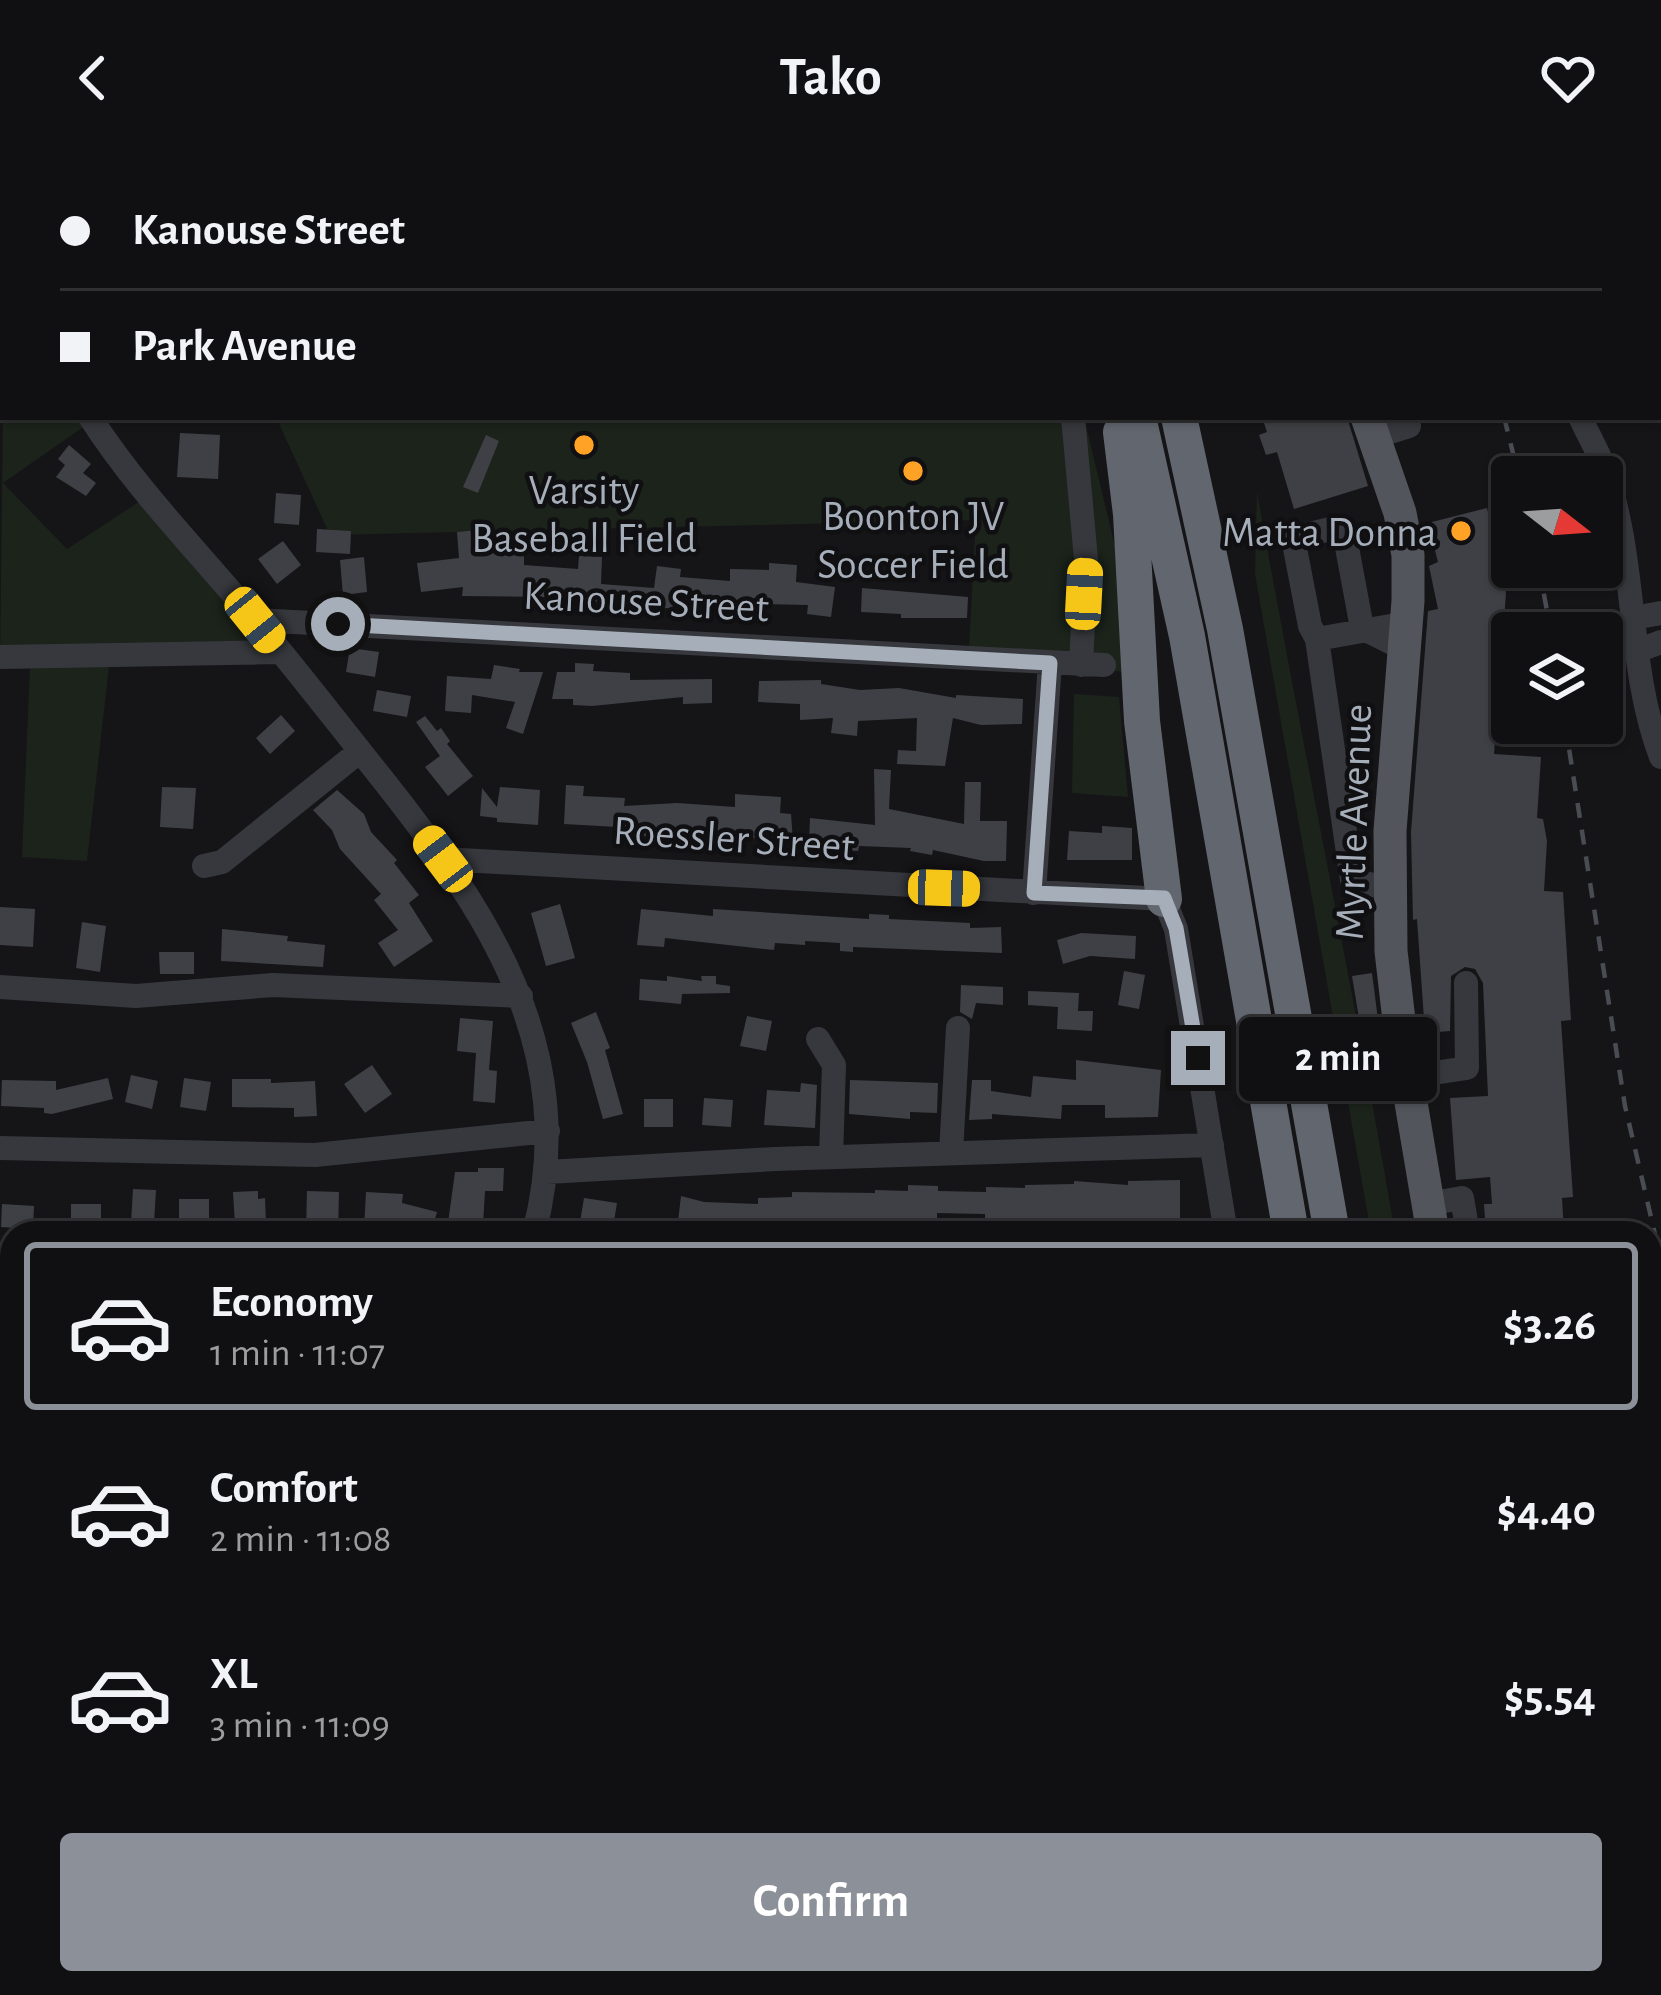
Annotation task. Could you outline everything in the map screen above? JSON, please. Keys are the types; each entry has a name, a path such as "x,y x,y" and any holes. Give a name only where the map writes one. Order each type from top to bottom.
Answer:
{"highway":[{"path":"1121,420 1142,721 1164,898"},
{"path":"1139,420 1187,636 1289,1221"},
{"path":"1180,420 1226,629 1329,1221"}],"main road":[{"name":"Myrtle Avenue","path":"1371,427 1400,513 1408,555 1392,808 1391,951 1430,1218"}],"street":[{"path":"92,420 360,751 477,908 521,996 537,1049 548,1131 547,1172 537,1221"},
{"name":"Kanouse Street","path":"255,620 1093,665 1073,420"},
{"path":"1371,427 1411,420"},
{"path":"1581,420 1604,468 1633,618 1649,646 1661,757"},
{"path":"1362,628 1343,526 1293,538 1310,626 1317,639 1352,880 1390,889"},
{"path":"1633,618 1661,613"},
{"path":"1317,639 1362,628 1406,636"},
{"path":"0,657 281,652"},
{"path":"1034,893 1050,663"},
{"path":"204,866 222,862 360,751"},
{"name":"Roessler Street","path":"443,859 1164,898"},
{"path":"1164,898 1176,928 1224,1221"},
{"path":"1407,1077 1467,1068 1466,983"},
{"path":"0,987 136,996 273,985 521,996"},
{"path":"951,1153 958,1028"},
{"path":"818,1039 834,1065 831,1157"},
{"path":"0,1148 315,1155 548,1131"},
{"path":"547,1172 1212,1145"},
{"path":"1430,1218 1462,1198 1466,1221"}],"shaded area":[{"path":"3,420 92,420 3,483 67,549 148,496 278,652 109,666 87,861 22,857 30,666 0,665"},
{"path":"277,420 1085,420 1126,592 1131,672 968,664 976,520 330,535"},
{"path":"1257,492 1393,1221 1369,1221 1255,574"},
{"path":"1074,694 1119,697 1128,797 1072,793"}],"building":[{"path":"1263,420 1348,420 1368,486 1294,509 1277,452 1266,455 1259,435 1267,432"},
{"path":"180,433 220,435 218,479 177,477"},
{"path":"486,435 499,441 478,493 463,487"},
{"path":"69,445 91,464 83,473 96,483 86,496 56,477 65,465 58,459"},
{"path":"276,493 301,495 299,525 274,523"},
{"path":"1487,508 1491,588 1505,588 1506,593 1505,612 1491,612 1491,744 1494,754 1541,757 1537,818 1543,819 1547,841 1544,891 1563,892 1571,1020 1561,1021 1573,1197 1562,1198 1563,1221 1485,1221 1484,1204 1492,1204 1490,1177 1456,1180 1450,1098 1488,1096 1483,983 1475,969 1465,967 1451,976 1450,1031 1425,1033 1417,919 1413,920 1411,832 1428,611 1438,609 1429,566 1438,562 1428,523"},
{"path":"317,529 351,531 350,554 316,552"},
{"path":"478,530 480,552 524,552 524,565 578,569 579,556 602,557 601,584 654,588 657,566 681,569 680,577 730,581 730,569 769,570 769,563 797,565 796,582 835,587 831,617 807,614 808,605 677,602 676,609 549,597 462,596 463,587 421,592 417,563 459,558 457,532"},
{"path":"283,541 301,565 277,584 258,559"},
{"path":"364,557 367,592 343,595 340,560"},
{"path":"862,588 968,597 967,618 901,618 901,614 861,612"},
{"path":"350,648 379,652 375,677 346,672"},
{"path":"575,663 594,664 593,671 630,673 630,680 712,679 712,703 683,704 683,697 592,706 573,705 573,699 552,699 557,672 575,672"},
{"path":"494,665 543,672 523,734 506,728 515,702 472,695 471,713 445,711 447,676 491,679"},
{"path":"821,680 821,684 860,690 899,688 956,698 1023,699 1022,724 981,725 953,718 945,766 897,764 898,750 916,751 917,718 858,721 857,736 831,733 833,718 800,720 800,704 758,702 759,681"},
{"path":"377,690 411,696 407,717 373,711"},
{"path":"281,715 295,731 270,754 256,738"},
{"path":"425,716 437,731 441,728 450,741 447,744 473,776 448,796 425,767 440,756 416,722"},
{"path":"874,769 891,770 889,809 964,824 965,782 981,782 980,821 1007,821 1006,861 933,850 932,855 911,848 832,849 833,843 809,842 810,818 875,825"},
{"path":"566,785 584,786 583,796 625,798 624,806 735,807 735,794 781,797 780,813 791,814 793,841 636,836 635,828 564,824"},
{"path":"162,787 196,788 193,829 160,827"},
{"path":"500,787 540,790 538,825 480,816 482,788 497,807"},
{"path":"337,790 364,814 371,832 397,860 394,863 419,895 409,903 433,941 394,967 378,943 398,930 374,900 381,894 313,810"},
{"path":"1102,826 1132,828 1132,860 1067,860 1069,831 1102,833"},
{"path":"560,904 575,958 546,966 531,913"},
{"path":"0,907 35,909 33,947 0,945"},
{"path":"641,909 713,916 713,909 869,919 869,914 970,923 970,928 1001,927 1002,953 853,947 853,952 840,951 840,943 805,941 805,945 775,943 774,950 665,938 664,947 637,945"},
{"path":"82,922 106,926 100,972 76,968"},
{"path":"222,929 325,945 323,967 221,961"},
{"path":"1081,933 1136,936 1135,959 1090,956 1063,964 1057,940"},
{"path":"159,952 194,952 194,974 160,974"},
{"path":"1124,971 1145,975 1139,1009 1118,1005"},
{"path":"1372,973 1386,1082 1370,1085 1352,976"},
{"path":"667,976 702,981 701,976 716,976 716,984 730,986 730,993 682,994 681,1004 639,1000 640,979 667,981"},
{"path":"961,985 1003,987 1003,1005 976,1003 972,1019 960,1012"},
{"path":"1028,991 1079,993 1078,1011 1093,1011 1092,1031 1057,1029 1058,1007 1028,1005"},
{"path":"596,1012 610,1048 605,1050 623,1114 603,1119 571,1023"},
{"path":"747,1016 772,1021 766,1051 740,1046"},
{"path":"460,1018 493,1021 489,1070 497,1071 495,1103 473,1101 476,1053 457,1051"},
{"path":"1076,1060 1161,1070 1158,1117 1105,1118 1105,1105 1062,1105 1061,1119 992,1114 992,1119 969,1120 972,1080 991,1080 991,1091 1031,1097 1033,1076 1076,1080"},
{"path":"372,1065 392,1094 365,1113 344,1084"},
{"path":"131,1075 158,1081 152,1109 125,1102"},
{"path":"108,1078 113,1099 52,1114 44,1113 44,1108 1,1106 2,1080 56,1081 56,1090"},
{"path":"184,1078 211,1082 206,1111 180,1107"},
{"path":"232,1079 315,1081 317,1116 294,1117 294,1108 232,1107"},
{"path":"850,1080 938,1083 937,1113 910,1112 910,1119 849,1114"},
{"path":"801,1083 817,1085 815,1128 764,1125 767,1090 800,1092"},
{"path":"704,1098 733,1100 731,1127 702,1125"},
{"path":"644,1099 673,1099 673,1127 644,1127"},
{"path":"478,1168 504,1168 503,1191 485,1191 483,1221 448,1221 455,1172 478,1172"},
{"path":"1180,1180 1180,1221 985,1221 985,1214 937,1213 937,1221 678,1221 681,1196 758,1204 758,1198 792,1197 792,1192 875,1193 908,1191 908,1185 986,1192 986,1187 1025,1188 1074,1181 1128,1185 1128,1181"},
{"path":"133,1189 156,1190 154,1221 131,1221"},
{"path":"258,1191 258,1199 265,1198 266,1221 235,1221 233,1192"},
{"path":"307,1191 339,1192 338,1221 306,1221"},
{"path":"366,1192 403,1194 402,1203 437,1212 434,1221 364,1221"},
{"path":"584,1198 617,1203 614,1221 580,1221"},
{"path":"179,1199 209,1199 209,1220 179,1221"},
{"path":"2,1204 34,1206 33,1221 1,1221"},
{"path":"71,1204 101,1204 101,1221 71,1221"}],"railway":[{"path":"1505,420 1514,456"},
{"path":"1543,588 1547,612"},
{"path":"1568,744 1625,1106 1652,1221"}],"place":[{"name":"Varsity Baseball Field","path":"584,445"},
{"name":"Boonton JV Soccer Field","path":"913,471"},
{"name":"Matta Donna","path":"1461,531"}],"route":[{"path":"338,624 1050,663 1034,893 1164,898 1176,928 1198,1058"}]}
